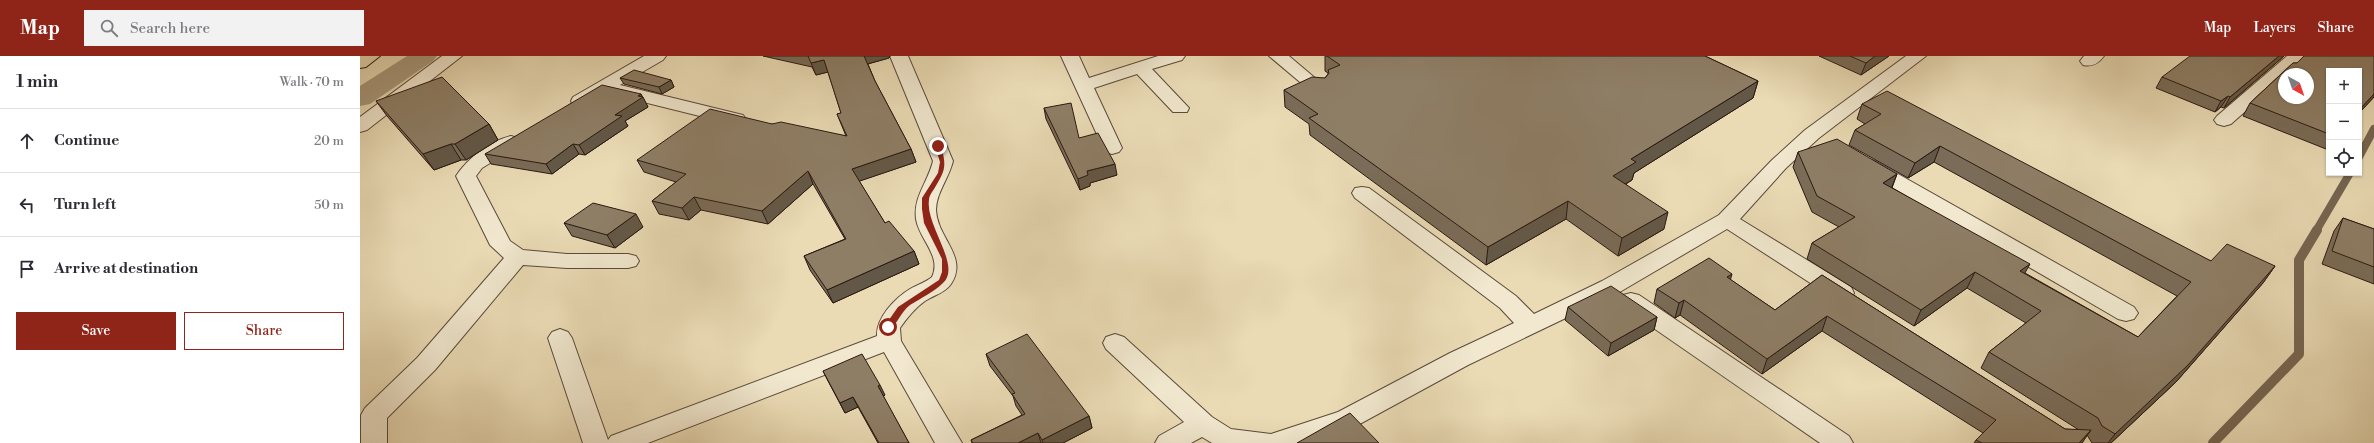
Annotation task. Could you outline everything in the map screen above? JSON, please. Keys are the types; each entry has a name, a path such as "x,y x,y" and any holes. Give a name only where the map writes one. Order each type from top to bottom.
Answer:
{"highway":[{"path":"360,63 371,56"}],"street":[{"path":"360,126 453,56"},
{"path":"563,111 657,56"},
{"path":"899,56 943,162 941,173 926,198 926,209 927,223 945,259 945,272 942,281 901,308 888,327 889,341 949,443"},
{"path":"1070,56 1112,148"},
{"path":"1084,85 1176,56"},
{"path":"1278,56 1319,89"},
{"path":"1277,443 1347,419 1459,359 1610,287 1728,220 1779,164 1821,139 1917,56"},
{"path":"2224,120 2298,56"},
{"path":"1140,67 1180,108"},
{"path":"604,87 755,124"},
{"path":"529,132 475,164 466,176 500,245 517,257 567,261 628,261"},
{"path":"1854,157 2126,313"},
{"path":"1362,193 1508,302 1531,325"},
{"path":"1728,220 1862,306"},
{"path":"374,443 367,418 426,364 517,257"},
{"path":"1610,287 1840,443"},
{"path":"560,338 596,443"},
{"path":"620,443 889,341"},
{"path":"1115,343 1203,424 1226,438 1266,443"},
{"path":"1168,443 1203,424"}],"building":[{"path":"808,56 864,56 875,81 911,149 852,169 885,223 889,221 914,251 827,290 804,256 846,239 808,171 762,211 694,197 682,208 652,201 686,174 637,160 710,109 772,124 781,122 847,136 837,114 841,113 824,60 811,63"},
{"path":"1327,56 1705,56 1758,81 1631,159 1636,162 1613,176 1668,212 1622,238 1568,201 1488,247 1309,118 1318,114 1284,90 1312,77 1325,78 1329,73 1328,70 1340,65"},
{"path":"1850,56 1875,56 1866,63"},
{"path":"2190,56 2279,56 2230,97 2228,96 2221,101 2162,77"},
{"path":"2304,56 2374,56 2374,94 2362,107 2362,68 2326,68 2326,133 2250,103 2278,77 2278,104 2314,104 2314,68 2288,68 2293,63 2297,63"},
{"path":"634,70 671,80 659,87 620,78"},
{"path":"442,77 489,124 455,144 423,154 376,101"},
{"path":"602,85 641,94 638,96 643,97 615,115 622,116 579,145 573,144 546,164 485,154"},
{"path":"1887,91 2211,261 2227,244 2275,266 2188,365 2115,434 2102,426 2098,418 1989,352 2041,311 1975,272 1921,310 1812,243 1855,217 1817,196 1798,152 1837,139 1897,174 1883,183 2030,264 2020,271 2138,337 2191,282 1940,146 1915,163 1855,130 1881,114 1862,104"},
{"path":"1071,103 1079,138 1098,133 1115,164 1087,171 1088,175 1078,179 1044,108"},
{"path":"593,203 636,214 607,235 564,223"},
{"path":"2343,218 2374,229 2374,267 2332,251"},
{"path":"1709,258 1732,274 1727,277 1775,310 1822,275 2065,429 2091,430 2079,443 1982,443 1976,440 1996,420 1827,316 1767,359 1684,300 1679,303 1657,289"},
{"path":"1611,286 1657,317 1611,343 1568,307"},
{"path":"1027,334 1089,416 1042,440 1038,433 1018,443 973,443 971,440 1025,414 1012,394 1015,393 986,354"},
{"path":"862,354 880,385 878,386 909,443 879,443 853,397 840,403 823,371"},
{"path":"1350,413 1379,443 1297,443"}],"waterway":[{"path":"360,98 424,56"},
{"path":"2362,151 2374,129"},
{"path":"2316,231 2348,176"},
{"path":"2213,443 2299,354 2299,260 2317,230"}],"route":[{"path":"888,327 901,308 916,296 942,281 945,272 945,259 927,223 926,209 926,198 941,173 943,162 938,146"}]}
